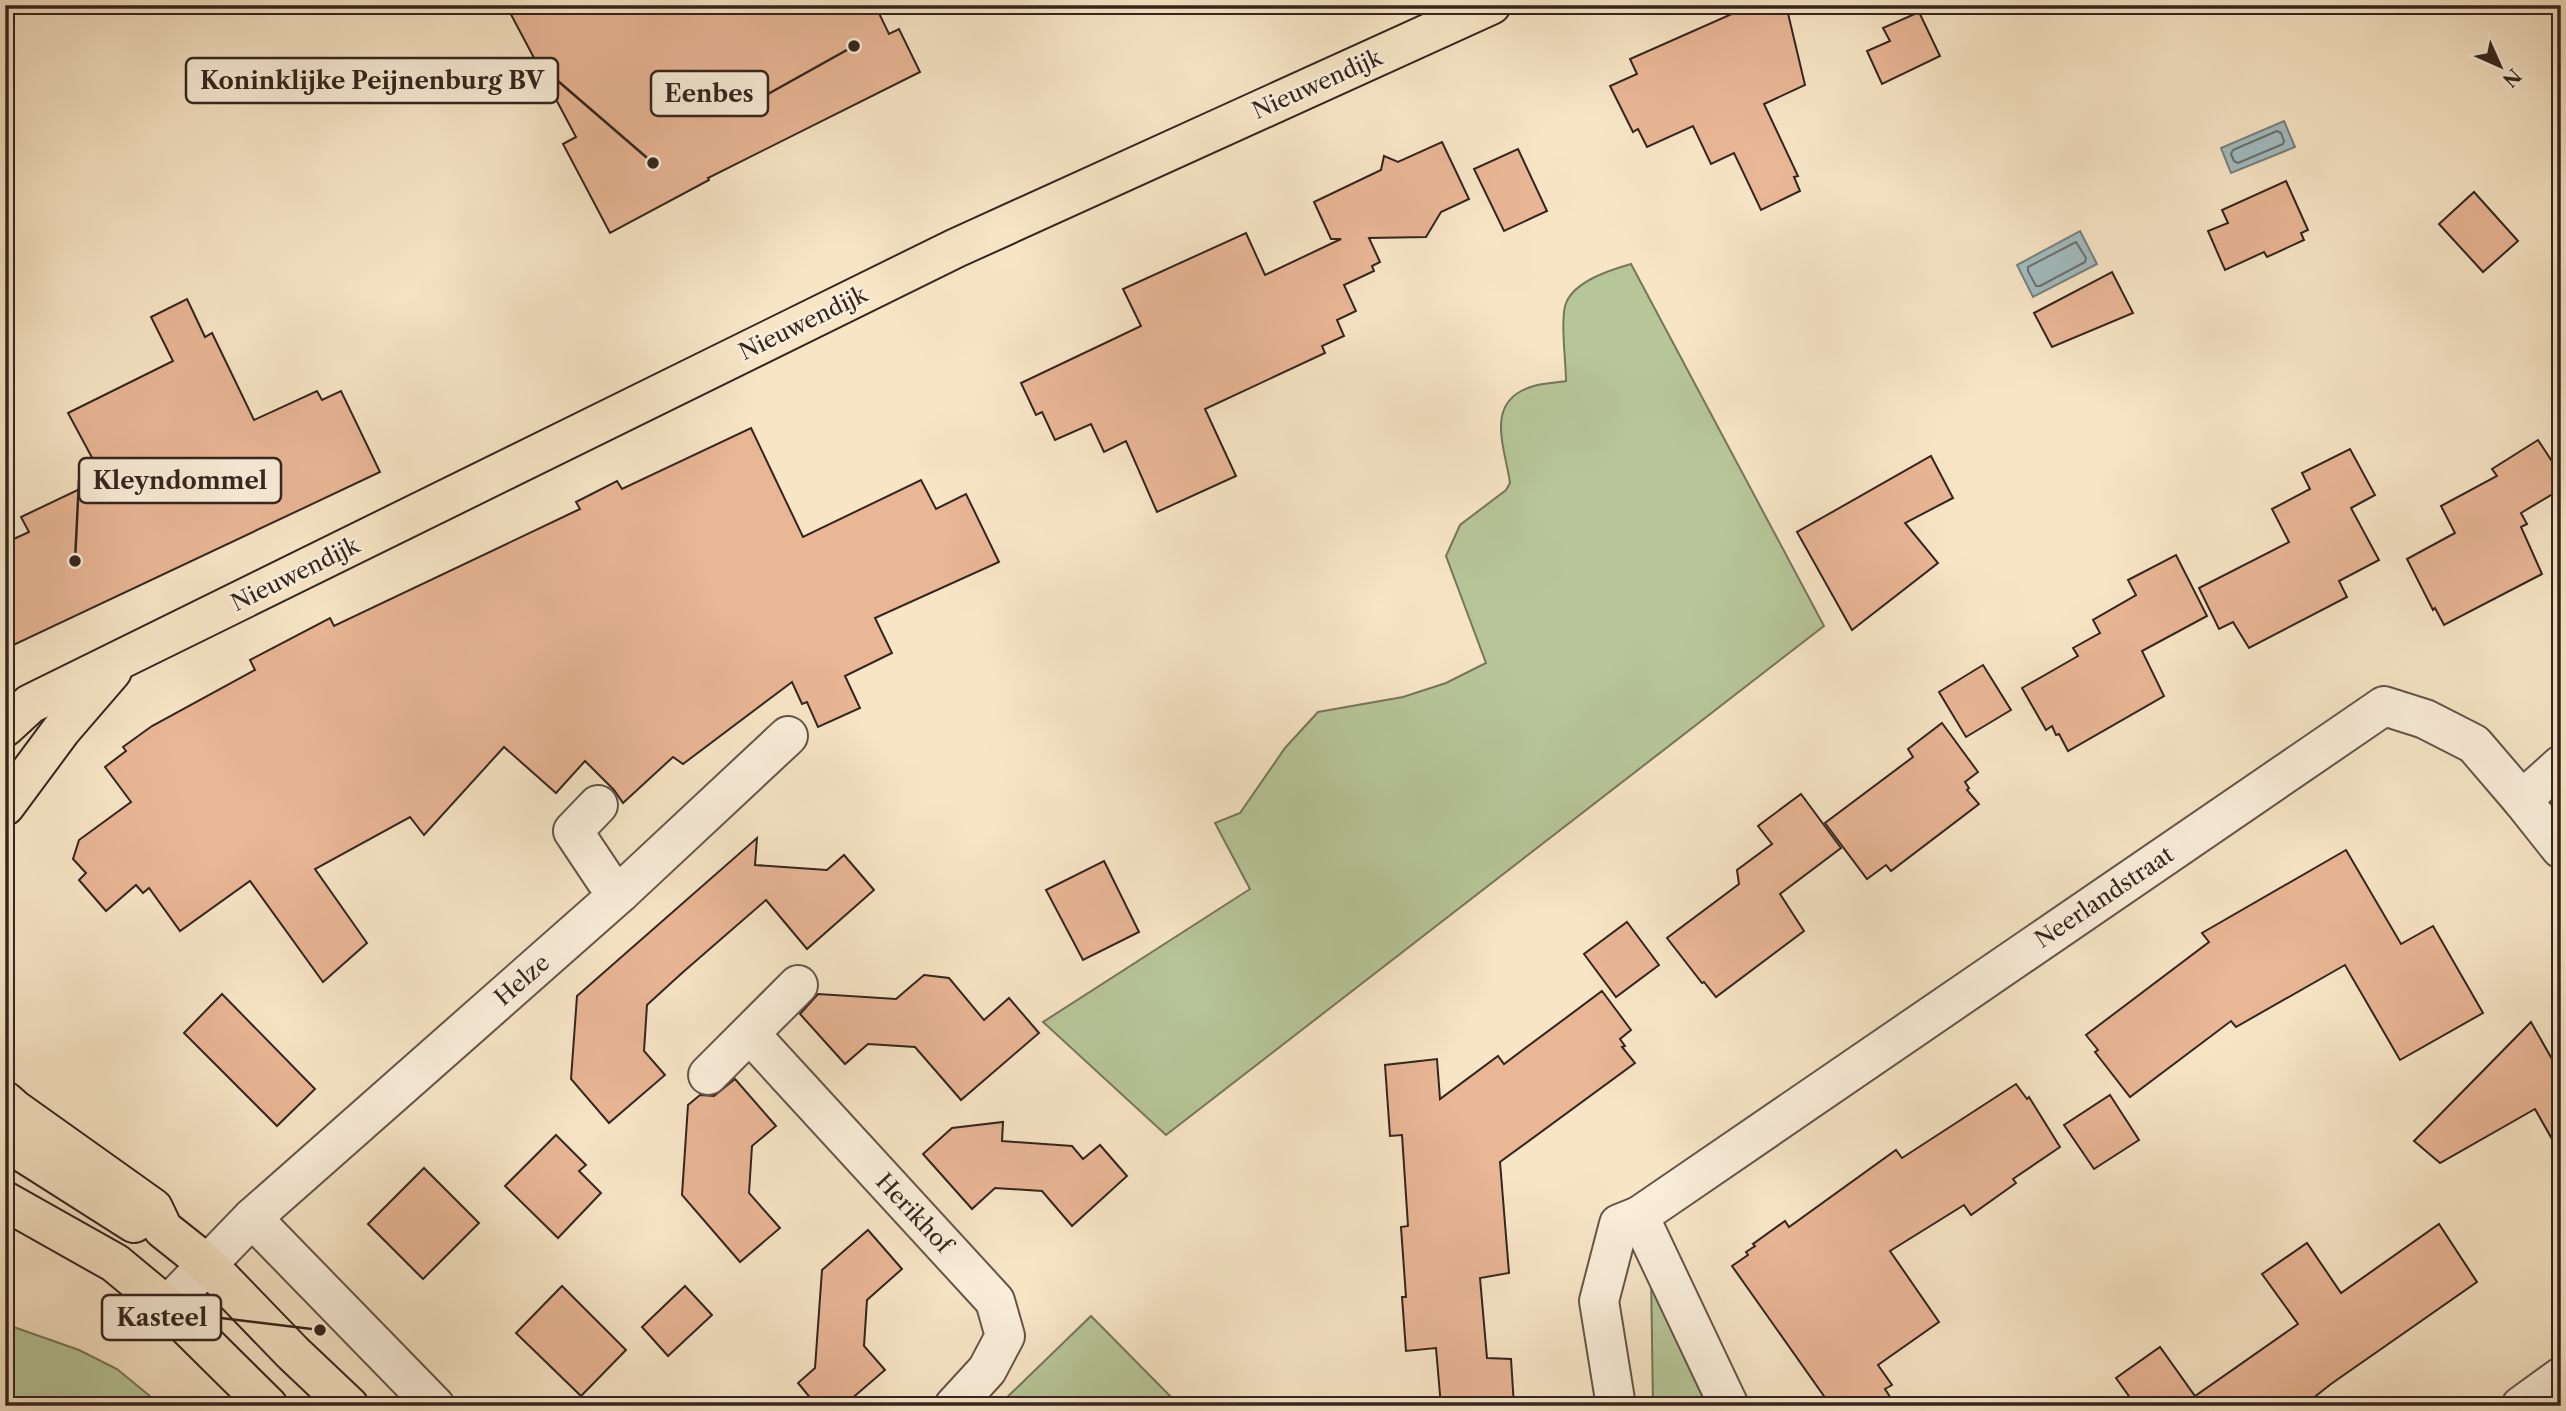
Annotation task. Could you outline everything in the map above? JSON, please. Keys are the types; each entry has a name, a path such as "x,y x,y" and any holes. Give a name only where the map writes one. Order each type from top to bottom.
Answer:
{"main road":[{"name":"Nieuwendijk","path":"5,727 30,704 956,247 1491,5"},
{"name":"Nieuwendijk","path":"5,806 62,729 123,659"},
{"path":"5,1101 153,1208 163,1229 207,1264 293,1353 349,1406"},
{"path":"5,1141 139,1227 163,1229"},
{"path":"5,1201 115,1264 167,1306 268,1406"}],"street":[{"name":"Neerlandstraat","path":"1615,1406 1599,1301 1619,1224 1639,1216 2384,706 2426,719 2474,744 2522,800"},
{"name":"Helze","path":"167,1306 252,1218 620,893 788,736"},
{"path":"2561,765 2522,800 2561,849"},
{"path":"597,805 573,831 606,879 620,893"},
{"path":"708,1075 799,985"},
{"name":"Herikhof","path":"750,1034 995,1301 1005,1336 987,1370 954,1406"},
{"path":"1639,1216 1729,1406"},
{"path":"252,1218 435,1406"},
{"path":"2521,1406 2561,1377"}],"green space":[{"path":"1631,264 1824,626 1166,1135 1043,1022 1250,889 1215,823 1240,813 1285,748 1318,712 1403,697 1446,683 1486,663 1446,556 1460,525 1506,490 1510,483 1501,426 1508,402 1518,393 1534,386 1566,381 1563,319 1566,303 1571,295 1594,278"},
{"path":"1651,1272 1712,1406 1653,1406"},
{"path":"1091,1316 1180,1406 998,1406"},
{"path":"5,1324 79,1350 117,1369 162,1406 5,1406"}],"water":[{"path":"2284,121 2295,147 2231,173 2221,148"},
{"path":"2080,231 2097,264 2033,297 2017,265"}],"building":[{"path":"506,5 875,5 889,34 899,29 920,72 708,178 709,180 610,233 563,144 576,137"},
{"path":"1752,5 1786,5 1805,85 1764,104 1798,176 1794,177 1800,191 1761,210 1734,153 1711,164 1693,126 1647,147 1638,129 1633,132 1610,86 1637,74 1630,59"},
{"path":"1919,12 1940,56 1882,84 1867,51 1890,41 1883,28"},
{"path":"1442,142 1469,199 1441,212 1426,237 1369,238 1380,262 1372,266 1374,271 1344,285 1356,311 1337,320 1344,336 1322,346 1325,353 1205,409 1236,476 1157,512 1126,441 1104,452 1091,424 1055,440 1042,412 1036,415 1021,383 1141,326 1123,289 1246,233 1265,275 1341,239 1331,239 1314,202 1381,170 1384,156 1398,162"},
{"path":"1518,149 1547,211 1504,231 1474,169"},
{"path":"2286,181 2308,230 2301,233 2304,240 2267,257 2264,252 2225,270 2208,231 2228,223 2222,210"},
{"path":"2474,192 2518,241 2483,272 2439,224"},
{"path":"2112,272 2133,313 2052,347 2034,313"},
{"path":"187,299 205,337 212,333 254,420 317,391 322,400 341,391 380,472 5,649 5,543 29,532 21,517 103,478 68,413 173,361 151,317"},
{"path":"751,428 803,537 921,480 936,509 966,494 999,562 875,618 892,653 845,676 860,708 818,727 807,702 802,704 792,682 683,764 673,757 623,803 585,761 556,793 504,747 424,835 410,817 315,869 367,943 323,982 250,881 180,931 149,888 143,893 136,885 106,911 79,880 86,873 73,859 79,840 131,802 105,767 126,751 123,747 152,726 255,670 250,660 330,618 334,626 580,509 576,502 617,481 622,489"},
{"path":"2538,440 2561,475 2561,489 2521,513 2527,524 2521,527 2542,574 2444,625 2435,608 2433,610 2407,559 2455,533 2441,506 2497,476 2492,469"},
{"path":"2350,449 2375,495 2351,508 2379,560 2339,581 2347,597 2249,648 2233,622 2219,629 2199,588 2289,542 2272,509 2310,489 2302,473"},
{"path":"1931,456 1953,498 1905,523 1938,563 1852,630 1797,532"},
{"path":"2176,555 2207,616 2142,651 2164,696 2068,751 2052,726 2046,730 2022,688 2078,656 2073,648 2100,633 2093,620 2136,595 2128,580"},
{"path":"1983,665 2011,710 1966,737 1939,692"},
{"path":"1942,723 1978,772 1965,782 1969,788 1967,790 1979,804 1891,871 1886,865 1867,879 1825,823 1913,757 1908,749"},
{"path":"1801,794 1841,848 1780,894 1804,931 1716,997 1667,938 1739,884 1737,870 1772,844 1758,826"},
{"path":"757,838 755,865 827,870 844,855 874,890 807,949 766,900 682,973 647,1005 644,1051 665,1075 609,1123 571,1079 577,996"},
{"path":"2346,850 2401,944 2433,926 2483,1013 2400,1060 2345,965 2236,1027 2231,1021 2130,1097 2095,1052 2098,1050 2086,1035 2209,942 2202,933"},
{"path":"1104,861 1139,932 1083,960 1046,890"},
{"path":"1627,922 1659,965 1616,997 1584,954"},
{"path":"924,975 949,978 984,1020 1009,998 1039,1033 961,1100 915,1047 868,1044 845,1064 800,1014 818,994 896,999"},
{"path":"1602,991 1631,1030 1620,1039 1625,1046 1622,1047 1635,1063 1500,1162 1509,1273 1480,1278 1487,1358 1511,1359 1514,1406 1441,1406 1436,1348 1406,1351 1402,1297 1406,1297 1401,1227 1408,1226 1402,1135 1390,1136 1385,1065 1437,1059 1440,1099 1498,1056 1504,1064"},
{"path":"222,994 315,1089 277,1126 184,1033"},
{"path":"2531,1022 2561,1075 2561,1155 2535,1109 2440,1163 2414,1141"},
{"path":"735,1079 776,1126 752,1146 749,1193 780,1228 740,1262 682,1195 688,1105 700,1095 714,1096"},
{"path":"2016,1084 2027,1099 2029,1097 2060,1147 2013,1179 2016,1183 1971,1215 1964,1205 1890,1251 1939,1322 1878,1365 1892,1385 1885,1389 1896,1406 1831,1406 1732,1266 1748,1255 1746,1252 1755,1246 1753,1244 1785,1221 1789,1227 1896,1150 1902,1158"},
{"path":"2110,1095 2139,1140 2094,1169 2064,1125"},
{"path":"1003,1122 1002,1141 1072,1146 1083,1159 1100,1145 1127,1176 1072,1226 1042,1191 995,1188 972,1209 923,1154 952,1128"},
{"path":"556,1135 586,1165 579,1171 601,1193 558,1238 505,1186"},
{"path":"424,1168 479,1223 423,1279 368,1224"},
{"path":"2439,1224 2477,1282 2303,1406 2136,1406 2116,1378 2160,1347 2195,1396 2298,1324 2262,1274 2307,1243 2341,1293"},
{"path":"868,1230 902,1269 867,1300 864,1346 885,1370 843,1406 817,1406 798,1383 815,1368 822,1270"},
{"path":"562,1286 626,1350 581,1396 516,1333"},
{"path":"685,1286 712,1315 668,1356 642,1327"}],"place":[{"name":"Eenbes","path":"854,46"},
{"name":"Koninklijke Peijnenburg BV","path":"653,163"},
{"name":"Kleyndommel","path":"75,561"},
{"name":"Kasteel","path":"320,1330"}]}
